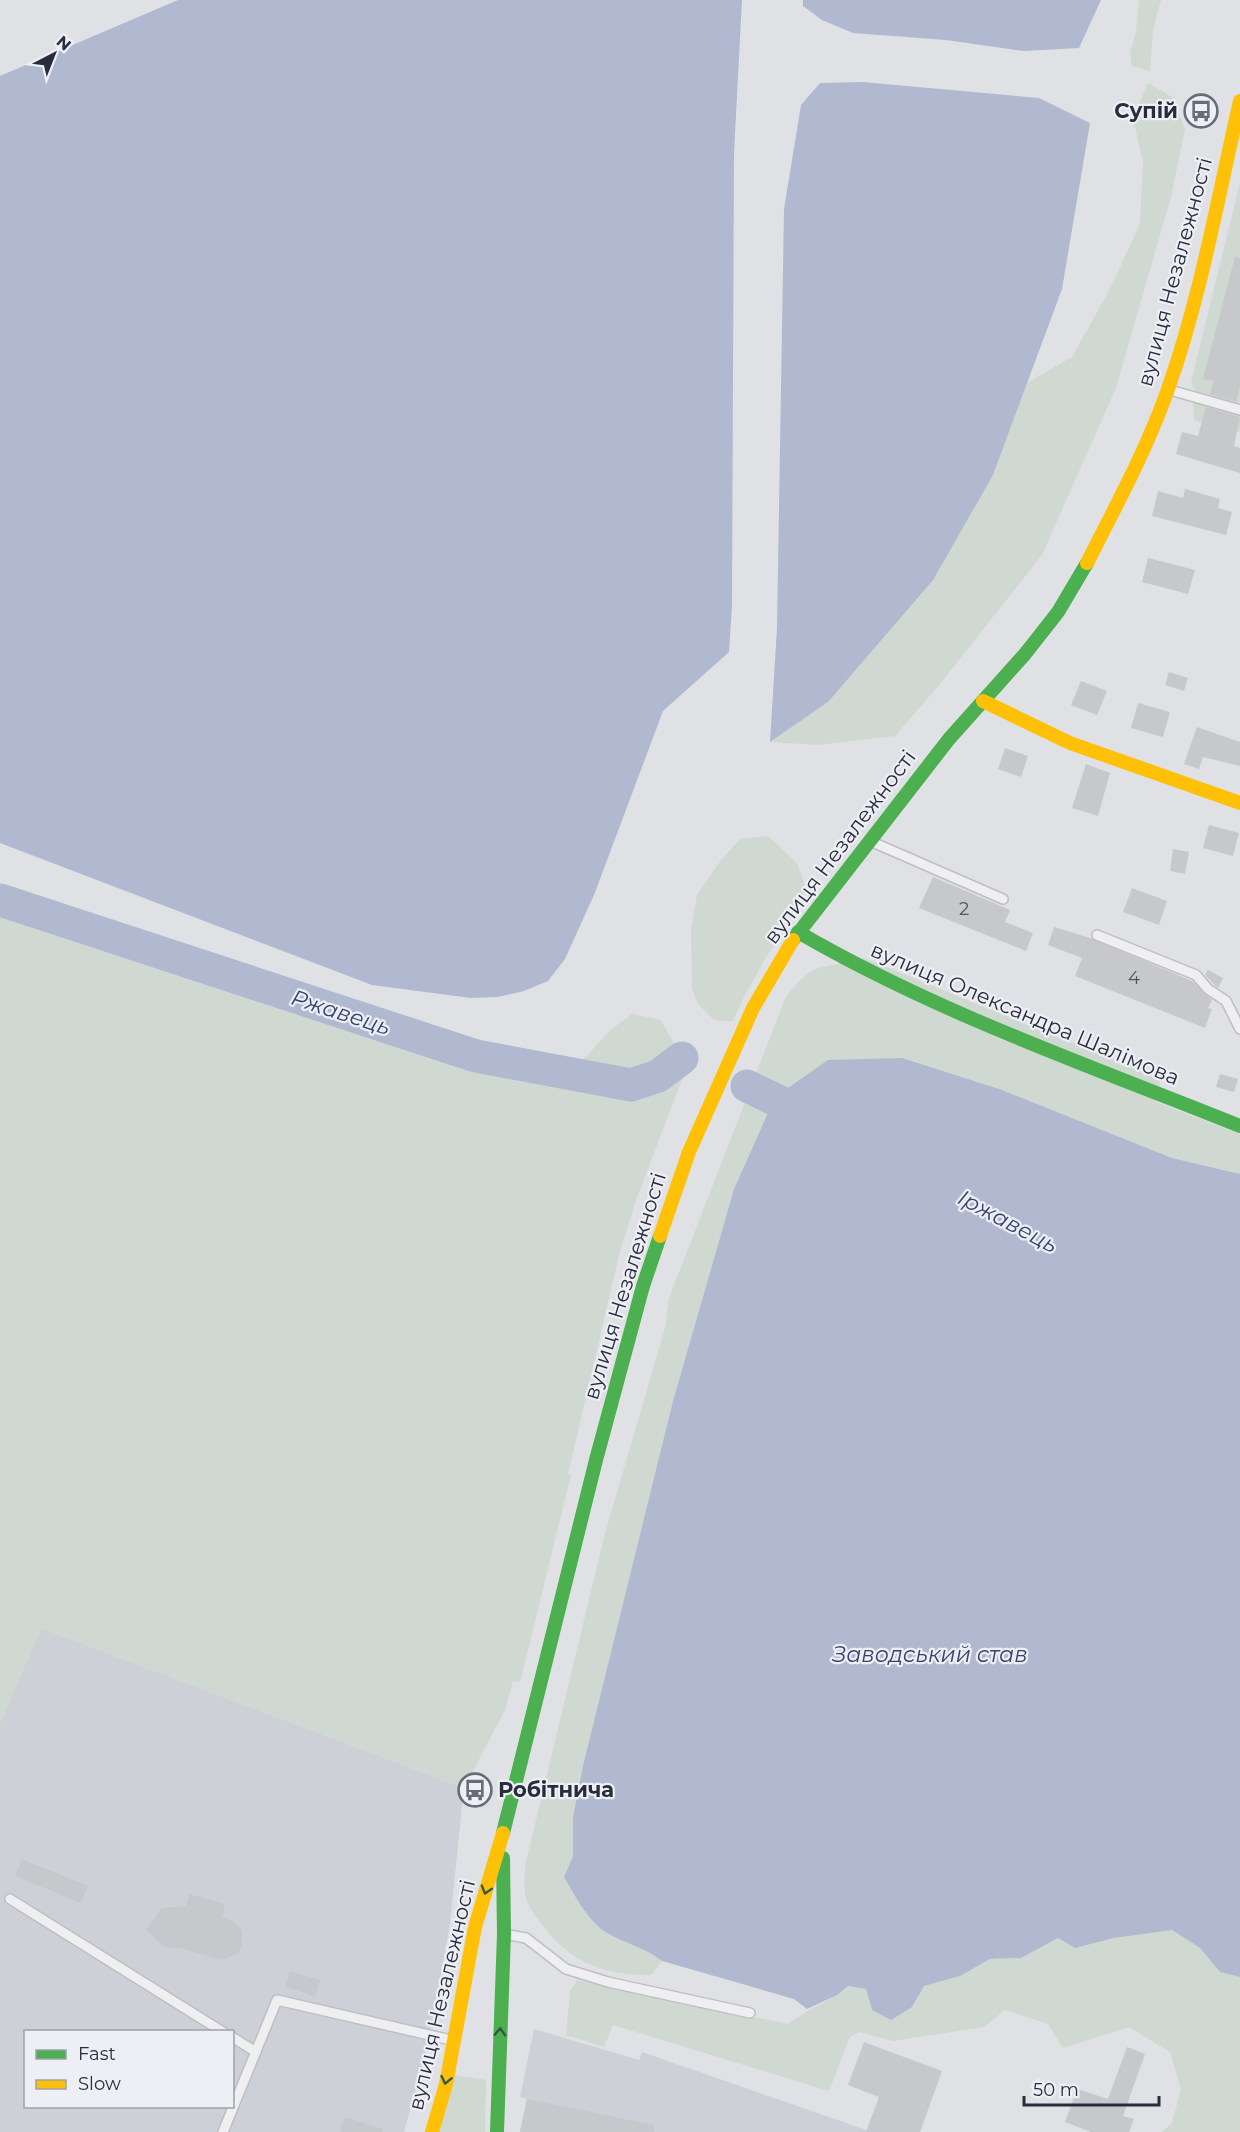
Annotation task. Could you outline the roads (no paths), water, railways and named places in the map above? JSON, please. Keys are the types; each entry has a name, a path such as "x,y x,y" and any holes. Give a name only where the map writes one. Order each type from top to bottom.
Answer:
{"main road":[{"name":"вулиця Незалежності","path":"432,2132 446,2084 475,1927 503,1834 596,1460 663,1224 689,1152 753,1008 798,932 868,840 1058,612 1084,570 1126,486 1168,390 1188,322 1240,101"},
{"path":"983,701 1070,743 1240,803"},
{"name":"вулиця Олександра Шалімова","path":"798,932 851,963 917,995 1239,1122"},
{"name":"вулиця Незалежності","path":"497,2132 504,1934 503,1834"}],"lane":[{"path":"1168,390 1240,410"},
{"path":"868,840 1003,899"},
{"path":"1097,935 1196,975 1208,989 1226,1001 1240,1029"},
{"path":"10,1899 221,2030"},
{"path":"504,1934 526,1938 566,1969 608,1982 750,2013"},
{"path":"234,2105 277,2000 454,2041"},
{"path":"234,2038 256,2052"},
{"path":"223,2132 233,2108"}],"water":[{"path":"178,0 742,0 734,153 732,606 729,652 663,711 594,895 565,959 548,981 524,991 498,997 471,998 372,985 0,843 0,76"},
{"path":"803,0 1101,0 1079,48 1023,51 946,40 853,33 822,20 803,6"},
{"path":"862,82 1039,98 1090,123 1062,289 993,475 933,580 828,702 770,742 777,628 784,209 801,105 820,83"},
{"name":"Заводський став","path":"902,1058 1002,1090 1172,1158 1240,1174 1240,1977 1220,1972 1200,1948 1172,1930 1114,1938 1075,1948 1058,1938 1021,1958 990,1959 960,1976 924,1986 912,2007 891,2020 872,2010 866,1989 848,1986 837,1995 807,2009 794,1999 662,1961 649,1952 614,1937 600,1928 588,1915 564,1877 573,1856 573,1817 583,1766 673,1401 734,1189 775,1097 828,1060"}],"waterway":[{"name":"Ржавець","path":"0,900 476,1056 631,1085 658,1076 682,1058"},
{"name":"Іржавець","path":"747,1086 815,1119"}],"place":[{"name":"Супій","path":"1201,111"},
{"name":"Робітнича","path":"475,1790"}]}
